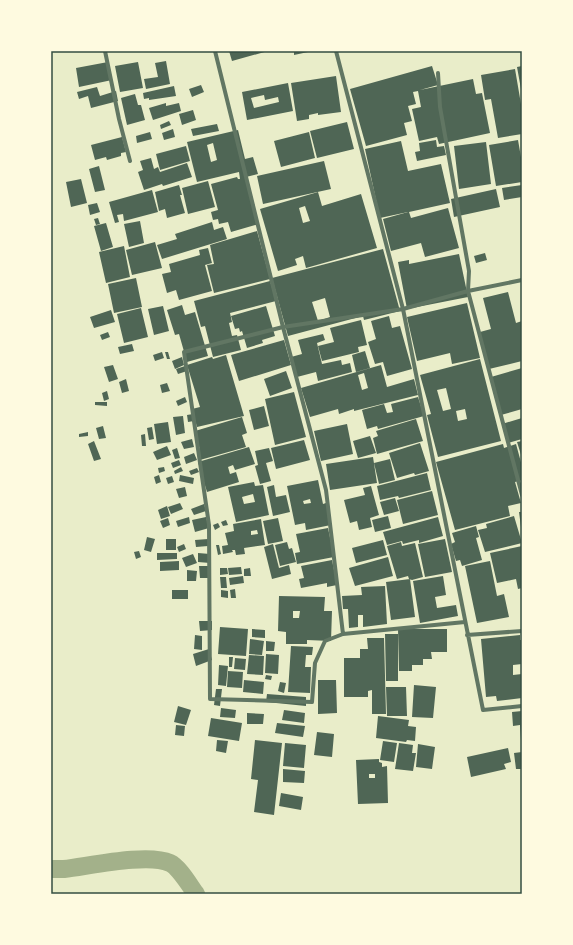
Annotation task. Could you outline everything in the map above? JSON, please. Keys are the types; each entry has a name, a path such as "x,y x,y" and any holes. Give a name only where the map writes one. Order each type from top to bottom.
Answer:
{"street":[{"path":"105,51 119,119 130,161"},
{"path":"215,51 283,327 326,490 343,634"},
{"path":"336,51 403,308 483,710 522,706"},
{"path":"438,73 440,107 468,271 468,291 522,495"},
{"path":"465,622 343,634 325,641 315,663 312,702 210,699 209,525 184,352 283,327 403,308 468,291 522,280"},
{"path":"468,635 522,631"}],"building":[{"path":"229,51 268,51 232,61"},
{"path":"294,51 308,51 308,52 294,55"},
{"path":"166,61 170,84 146,89 144,79 158,77 155,63"},
{"path":"108,62 112,80 79,87 76,68"},
{"path":"138,62 143,88 120,92 115,66"},
{"path":"432,66 438,85 420,90 473,79 476,94 482,93 490,133 439,144 437,137 419,141 412,109 421,107 418,91 413,92 416,104 408,106 412,121 404,123 407,135 366,146 350,89"},
{"path":"522,66 522,89 521,89 517,67"},
{"path":"515,69 522,110 522,134 498,138 491,99 485,100 481,75"},
{"path":"336,76 341,112 318,115 318,113 309,115 309,119 297,121 291,83"},
{"path":"288,83 293,111 247,120 242,92","holes":["264,95 265,100 278,97 279,102 254,108 251,98"]},
{"path":"201,85 204,92 192,97 189,89"},
{"path":"174,86 176,96 149,100 149,98 144,99 143,93"},
{"path":"97,87 100,96 116,91 118,101 91,108 88,96 79,99 77,92"},
{"path":"135,94 138,105 141,105 145,120 127,125 121,98"},
{"path":"166,103 166,106 179,103 181,111 153,120 149,108"},
{"path":"193,110 196,120 182,125 179,114"},
{"path":"169,121 171,125 161,129 160,125"},
{"path":"347,122 354,149 317,158 310,131"},
{"path":"217,124 219,131 193,136 191,129"},
{"path":"173,129 175,137 164,140 162,133"},
{"path":"238,130 245,159 253,157 258,174 246,177 259,224 231,232 228,222 219,224 218,219 213,220 211,212 218,210 211,184 237,177 240,179 239,172 197,182 187,142","holes":["213,143 217,160 211,162 207,145"]},
{"path":"150,132 152,139 137,143 136,136"},
{"path":"309,132 315,158 281,167 274,141"},
{"path":"122,137 126,152 121,153 121,156 107,160 106,157 95,160 91,145"},
{"path":"436,140 437,147 444,146 446,155 417,161 415,152 420,151 419,143"},
{"path":"518,140 522,163 522,182 496,186 489,145"},
{"path":"401,141 408,171 441,164 450,203 409,212 411,218 448,208 459,248 425,257 421,243 391,251 383,219 408,212 380,218 365,149"},
{"path":"486,142 491,184 459,189 454,146"},
{"path":"186,146 190,161 160,170 156,154"},
{"path":"151,158 154,169 158,167 160,172 187,163 192,177 144,190 138,172 143,170 140,161"},
{"path":"324,161 331,189 263,204 257,176"},
{"path":"99,166 105,190 95,192 89,169"},
{"path":"81,179 87,203 71,207 66,182"},
{"path":"208,181 215,207 188,214 182,188"},
{"path":"179,185 185,213 167,218 165,209 159,211 155,192"},
{"path":"522,185 522,197 504,200 502,188"},
{"path":"496,189 500,207 454,217 451,199"},
{"path":"152,190 158,212 124,221 123,214 117,215 119,222 115,223 109,202"},
{"path":"318,192 322,206 361,194 377,248 306,268 303,256 295,259 297,265 278,271 260,209","holes":["305,206 310,221 303,223 299,208"]},
{"path":"97,203 100,212 90,215 88,205"},
{"path":"98,218 100,224 96,225 94,219"},
{"path":"140,221 144,243 129,247 124,224"},
{"path":"212,222 214,230 223,227 227,239 162,259 157,245 177,239 175,234"},
{"path":"106,223 113,247 101,251 94,226"},
{"path":"257,231 270,279 214,293 207,265 214,264 210,245"},
{"path":"155,242 162,268 132,275 126,250"},
{"path":"124,246 130,277 106,283 99,252"},
{"path":"208,248 212,263 205,265 212,291 179,300 176,290 167,293 162,274 171,272 169,264 200,255 199,250"},
{"path":"383,249 400,311 364,320 363,316 288,336 272,278","holes":["325,298 330,317 318,321 312,302"]},
{"path":"485,253 487,260 476,263 474,256"},
{"path":"459,254 468,297 407,309 398,262 409,260 409,264"},
{"path":"136,278 142,307 114,313 108,284"},
{"path":"270,281 276,301 230,313 232,322 229,323 232,336 237,335 241,350 213,357 205,326 201,327 194,301"},
{"path":"508,292 516,323 522,321 522,361 489,369 480,332 491,329 483,298"},
{"path":"467,303 480,358 452,364 450,353 417,361 407,317"},
{"path":"182,305 185,315 195,312 208,356 187,362 179,334 175,335 167,310"},
{"path":"163,306 169,331 154,335 148,309"},
{"path":"266,306 275,336 262,340 263,343 247,348 242,331 240,332 239,328 235,329 231,316"},
{"path":"141,308 148,337 124,343 117,314"},
{"path":"111,310 115,322 94,328 90,317"},
{"path":"389,316 392,328 400,326 412,369 387,376 383,362 375,364 368,342 376,339 371,321"},
{"path":"361,320 367,345 358,347 359,352 322,361 318,346 334,342 330,328"},
{"path":"108,332 110,337 102,340 100,335"},
{"path":"323,334 325,340 317,343 322,364 341,360 342,365 350,363 352,372 318,381 316,372 297,377 291,357 302,354 298,340"},
{"path":"284,340 291,365 239,381 231,355"},
{"path":"132,344 134,351 120,354 118,347"},
{"path":"365,351 370,368 356,372 352,355"},
{"path":"162,352 164,358 155,361 153,355"},
{"path":"165,352 168,352 170,359 167,359"},
{"path":"226,355 244,416 197,427 192,409 200,407 187,365 212,357 213,359"},
{"path":"182,357 184,365 175,369 172,361"},
{"path":"480,359 501,441 438,457 427,415 431,414 420,375","holes":["446,388 451,409 443,411 437,390","465,409 467,419 458,421 456,411"]},
{"path":"113,365 118,379 109,382 104,367"},
{"path":"381,365 387,387 414,379 418,395 354,411 354,409 339,414 338,409 310,417 301,388","holes":["364,373 368,388 362,390 358,375"]},
{"path":"185,366 187,371 178,374 176,369"},
{"path":"522,368 522,409 501,415 491,377"},
{"path":"286,371 292,388 270,396 264,379"},
{"path":"126,379 129,391 122,393 119,382"},
{"path":"167,383 170,391 162,393 160,385"},
{"path":"107,391 109,399 104,401 102,393"},
{"path":"294,392 306,437 275,445 265,399"},
{"path":"185,397 187,402 178,406 176,401"},
{"path":"418,397 424,416 378,429 377,426 367,429 362,410 384,404 387,413 393,412 391,404"},
{"path":"95,402 107,402 107,406 95,405"},
{"path":"264,406 269,426 254,430 249,410"},
{"path":"193,414 194,421 188,422 187,415"},
{"path":"183,416 185,433 176,435 173,417"},
{"path":"242,417 247,433 242,435 246,447 200,460 197,451 200,450 195,431"},
{"path":"522,418 522,439 508,443 502,424"},
{"path":"416,419 423,441 377,454 373,438 378,436 376,431"},
{"path":"168,422 171,442 157,444 154,424"},
{"path":"347,424 353,454 321,461 314,431"},
{"path":"103,426 106,438 99,439 96,428"},
{"path":"152,427 154,439 149,440 147,428"},
{"path":"88,432 88,436 79,437 79,434"},
{"path":"145,434 146,446 142,446 141,435"},
{"path":"370,436 376,453 358,458 353,441"},
{"path":"192,439 194,447 184,449 181,442"},
{"path":"304,440 310,460 276,469 271,448"},
{"path":"94,441 101,459 94,461 88,444"},
{"path":"522,441 522,458 517,442"},
{"path":"420,443 429,471 415,475 414,473 397,478 389,453"},
{"path":"503,444 504,448 516,444 522,466 522,480 515,482 521,503 508,506 510,516 455,530 436,462"},
{"path":"167,446 171,455 157,460 153,452"},
{"path":"249,447 255,464 235,470 233,465 228,467 230,474 236,472 239,482 207,492 198,462"},
{"path":"177,448 180,458 175,459 172,450"},
{"path":"269,448 273,461 266,463 271,481 260,484 255,466 258,465 255,451"},
{"path":"194,453 197,460 186,464 184,457"},
{"path":"373,457 377,483 330,490 326,464"},
{"path":"390,459 395,480 379,484 374,463"},
{"path":"179,460 181,465 173,468 171,463"},
{"path":"164,467 165,471 159,473 158,468"},
{"path":"181,467 183,471 175,474 174,471"},
{"path":"197,468 199,472 191,475 189,471"},
{"path":"427,473 431,490 399,498 398,496 380,500 377,486"},
{"path":"159,475 161,482 156,484 154,477"},
{"path":"180,475 194,478 193,484 179,481"},
{"path":"172,476 174,482 168,484 166,478"},
{"path":"318,480 323,504 326,503 331,525 306,530 305,523 295,525 287,486","holes":["310,499 311,503 304,504 303,501"]},
{"path":"254,482 255,486 263,485 269,515 236,522 228,487","holes":["253,494 255,502 244,504 242,497"]},
{"path":"274,485 276,497 286,495 290,512 273,516 267,487"},
{"path":"371,486 379,515 370,518 372,527 359,530 357,521 350,523 344,500 365,495 363,488"},
{"path":"185,487 187,496 179,498 176,489"},
{"path":"432,491 438,515 403,524 397,500"},
{"path":"395,498 399,511 384,515 380,502"},
{"path":"180,503 183,509 171,514 168,507"},
{"path":"204,504 206,511 194,515 191,509"},
{"path":"167,506 170,516 161,519 158,510"},
{"path":"519,512 522,512 522,527 521,527"},
{"path":"388,516 391,528 375,532 372,520"},
{"path":"514,516 522,543 485,552 478,530 487,528 486,524"},
{"path":"189,517 190,523 178,527 176,521"},
{"path":"206,517 209,528 195,532 192,520"},
{"path":"438,517 443,536 419,543 419,540 403,544 402,541 387,545 383,532"},
{"path":"168,518 170,525 163,528 160,521"},
{"path":"278,518 283,541 268,544 263,521"},
{"path":"261,519 265,545 244,548 245,554 236,555 235,550 232,550 233,552 223,554 222,546 228,545 225,533 234,531 233,524","holes":["257,530 258,534 251,535 251,531"]},
{"path":"226,520 228,525 223,526 221,522"},
{"path":"218,523 220,527 215,530 213,525"},
{"path":"476,526 479,537 476,538 482,560 462,566 460,560 456,561 451,544 455,542 452,533"},
{"path":"328,528 334,557 297,564 295,553 300,552 296,534"},
{"path":"147,537 155,539 151,552 144,550"},
{"path":"166,539 176,539 176,550 166,550"},
{"path":"208,539 208,546 196,547 195,540"},
{"path":"445,539 452,572 425,577 418,544"},
{"path":"383,540 387,555 356,563 352,548"},
{"path":"287,542 289,549 292,548 296,562 280,566 275,545"},
{"path":"401,542 402,546 415,543 423,577 412,580 409,579 408,576 397,579 387,546"},
{"path":"184,544 186,549 179,552 177,547"},
{"path":"273,544 279,568 289,565 291,574 272,579 264,547"},
{"path":"216,545 219,545 221,554 218,555"},
{"path":"522,546 522,588 518,589 516,579 497,583 490,553"},
{"path":"139,551 141,557 136,559 134,552"},
{"path":"157,553 177,553 177,559 157,560"},
{"path":"198,553 210,554 210,563 198,562"},
{"path":"193,554 197,563 186,567 182,558"},
{"path":"388,557 393,576 355,586 349,568"},
{"path":"332,560 337,585 327,587 327,583 301,588 299,579 304,578 301,566"},
{"path":"179,561 179,570 160,571 160,562"},
{"path":"490,561 497,596 504,594 509,617 477,623 465,566"},
{"path":"199,566 208,566 208,578 200,578"},
{"path":"241,567 242,574 229,575 228,568"},
{"path":"220,568 227,568 228,574 220,575"},
{"path":"250,568 251,576 244,576 244,569"},
{"path":"187,570 197,571 196,581 187,581"},
{"path":"243,576 244,583 230,585 229,578"},
{"path":"443,576 446,595 435,597 437,608 456,605 458,616 420,623 413,581"},
{"path":"220,577 226,577 227,588 221,588"},
{"path":"410,579 415,617 391,620 386,582"},
{"path":"385,586 387,624 363,627 363,615 358,615 358,627 349,628 348,609 343,609 342,596 362,595 361,587"},
{"path":"235,589 236,598 231,598 230,590"},
{"path":"172,590 188,590 188,599 172,599"},
{"path":"221,590 228,591 228,598 221,597"},
{"path":"279,596 325,597 324,611 332,611 331,641 307,640 307,644 286,644 286,632 278,631","holes":["293,611 300,611 299,618 293,618"]},
{"path":"199,621 212,621 212,630 200,631"},
{"path":"220,627 248,629 246,656 218,654"},
{"path":"252,629 265,630 265,638 252,637"},
{"path":"398,629 447,629 447,652 431,652 432,659 423,659 423,665 412,665 412,671 399,671"},
{"path":"385,634 398,634 398,681 386,681"},
{"path":"195,635 202,636 202,650 194,649"},
{"path":"520,635 520,640 522,640 522,664 513,665 513,675 522,674 522,698 497,701 496,696 486,697 481,639"},
{"path":"367,638 384,638 386,714 372,714 372,690 368,691 368,697 344,697 344,658 360,658 360,649 368,649"},
{"path":"250,639 264,641 262,655 249,654"},
{"path":"266,641 275,642 274,651 266,651"},
{"path":"291,646 313,647 312,655 306,655 305,667 311,667 310,693 288,692"},
{"path":"209,649 212,660 196,666 193,654"},
{"path":"266,654 279,655 278,674 265,673"},
{"path":"249,655 264,656 263,675 247,674"},
{"path":"229,657 233,657 232,667 229,667"},
{"path":"235,658 246,659 245,670 234,669"},
{"path":"219,665 228,666 226,686 218,685"},
{"path":"228,671 243,672 242,688 227,687"},
{"path":"266,675 272,676 271,680 265,679"},
{"path":"244,680 264,682 263,694 243,692"},
{"path":"318,680 336,680 337,713 318,714"},
{"path":"280,682 286,683 284,693 278,691"},
{"path":"414,685 436,687 433,718 412,717"},
{"path":"386,687 406,687 407,716 387,716"},
{"path":"216,689 222,689 220,706 214,705"},
{"path":"267,694 306,697 306,706 266,702"},
{"path":"178,706 191,710 186,725 174,722"},
{"path":"221,708 236,710 235,718 220,717"},
{"path":"284,710 305,713 304,723 282,720"},
{"path":"522,711 521,740 520,725 513,726 512,712"},
{"path":"247,713 264,714 263,724 247,724"},
{"path":"378,716 409,720 408,726 416,727 415,741 407,740 406,742 376,738"},
{"path":"211,718 242,723 239,741 208,736"},
{"path":"277,723 305,726 303,737 275,733"},
{"path":"176,725 185,726 184,736 175,735"},
{"path":"317,732 334,734 332,757 314,755"},
{"path":"217,740 228,741 226,753 216,751"},
{"path":"255,740 282,743 274,815 254,812 258,780 251,779"},
{"path":"383,741 397,743 394,762 380,760"},
{"path":"285,743 306,745 304,768 283,766"},
{"path":"399,743 413,745 412,753 416,753 413,771 395,769"},
{"path":"418,744 435,747 432,769 416,767"},
{"path":"508,748 511,762 504,764 506,769 471,777 467,757"},
{"path":"522,752 522,769 516,769 514,753"},
{"path":"379,759 379,762 382,763 382,767 387,766 388,803 358,804 356,760","holes":["369,774 375,774 375,778 369,778"]},
{"path":"283,769 305,771 304,783 283,782"},
{"path":"281,793 303,797 301,810 279,806"}],"waterway":[{"path":"51,869 64,869 134,860 160,860 170,863 177,868 196,894"}]}
